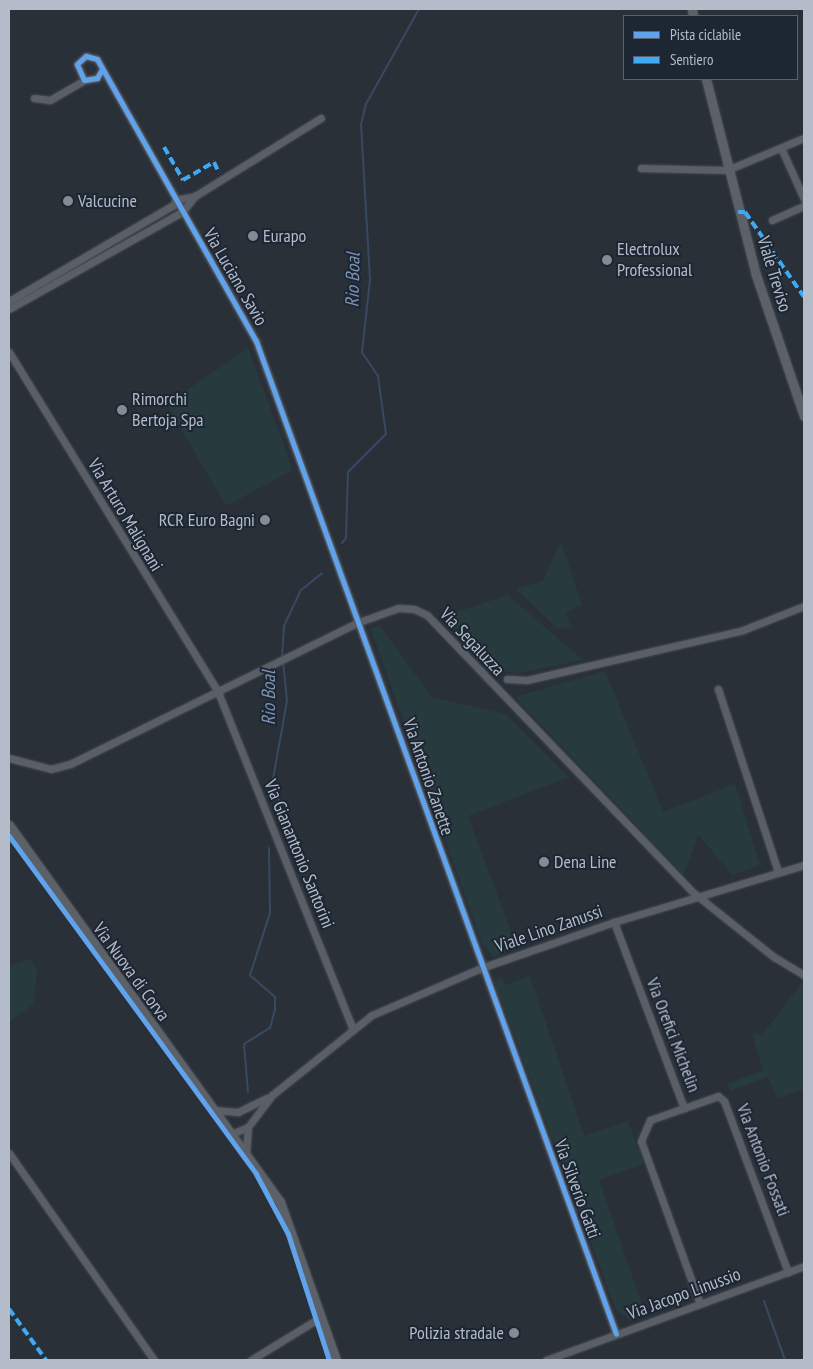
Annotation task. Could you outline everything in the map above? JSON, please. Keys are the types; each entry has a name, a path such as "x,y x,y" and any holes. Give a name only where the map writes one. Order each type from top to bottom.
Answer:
{"main road":[{"name":"Viale Treviso","path":"706,80 726,170 756,275 804,416"},
{"name":"Via Nuova di Corva","path":"9,825 280,1202 336,1360"}],"street":[{"name":"Via Luciano Savio","path":"84,80 76,70 86,56 97,59 99,75 108,83 256,341 359,622"},
{"path":"34,98 50,100 84,80 99,75"},
{"path":"9,301 176,202 195,196 320,118"},
{"path":"641,168 726,170 804,138"},
{"path":"781,148 804,198"},
{"path":"9,309 182,212 195,196"},
{"path":"772,220 804,206"},
{"name":"Via Arturo Malignani","path":"9,352 218,692"},
{"path":"507,679 527,680 743,630 804,606"},
{"name":"Via Segaluzza","path":"11,756 52,769 70,764 359,622 398,608 427,615 695,894 774,957 804,975"},
{"name":"Via Antonio Zanette","path":"359,622 481,968"},
{"path":"718,689 778,872"},
{"name":"Via Gianantonio Santorini","path":"218,692 352,1027"},
{"name":"Viale Lino Zanussi","path":"228,1131 248,1127 272,1096 352,1027 481,968 695,894 804,865"},
{"name":"Via Orefici Michelin","path":"614,922 684,1108 650,1120 641,1141 700,1304"},
{"name":"Via Silverio Gatti","path":"481,968 616,1334"},
{"name":"Viale Lino Zanussi","path":"228,1131 238,1112 272,1096"},
{"name":"Via Antonio Fossati","path":"684,1108 718,1096 728,1107 788,1272"},
{"path":"211,1108 238,1112"},
{"path":"246,1156 248,1127"},
{"path":"9,1153 154,1360"},
{"name":"Via Jacopo Linussio","path":"546,1360 804,1266"},
{"path":"252,1360 321,1317"}],"green space":[{"path":"248,348 293,470 226,506 167,404"},
{"path":"561,541 582,605 565,612 571,626 558,629 516,589 543,581"},
{"path":"508,595 583,660 515,674 491,666 442,617"},
{"path":"379,625 432,697 505,714 569,777 468,816 517,947 494,957 482,944 371,629"},
{"path":"605,671 663,812 735,784 760,865 732,875 698,834 684,875 515,697"},
{"path":"30,959 37,969 33,1005 9,1022 9,966"},
{"path":"530,976 584,1136 628,1121 644,1164 599,1180 646,1316 631,1320 616,1310 494,981 502,978 505,985"},
{"path":"804,980 804,1089 777,1098 768,1077 731,1091 727,1084 763,1070 752,1033 762,1035"}],"waterway":[{"name":"Rio Boal","path":"342,543 346,538 348,472 386,434 378,376 362,352 370,280 361,125 366,104 419,9"},
{"name":"Rio Boal","path":"282,657 284,626 300,591 322,573"},
{"name":"Rio Boal","path":"283,661 287,701 273,779 288,835"},
{"name":"Rio Boal","path":"248,1092 244,1044 270,1028 275,1009 275,997 250,975 270,913 269,848"},
{"path":"764,1301 785,1360"}],"marked path":[{"path":"164,147 183,180 214,162 219,173"},
{"path":"738,212 745,212 804,297"},
{"path":"9,1309 46,1360"}],"cycle path":[{"path":"101,71 97,78 84,80 77,64 86,56 97,59 256,341 616,1334"},
{"path":"9,836 256,1174 288,1234 329,1360"}],"place":[{"name":"Valcucine","path":"68,201"},
{"name":"Eurapo","path":"253,236"},
{"name":"Electrolux Professional","path":"607,260"},
{"name":"Rimorchi Bertoja Spa","path":"122,410"},
{"name":"RCR Euro Bagni","path":"265,520"},
{"name":"Dena Line","path":"544,862"},
{"name":"Polizia stradale","path":"514,1333"}]}
